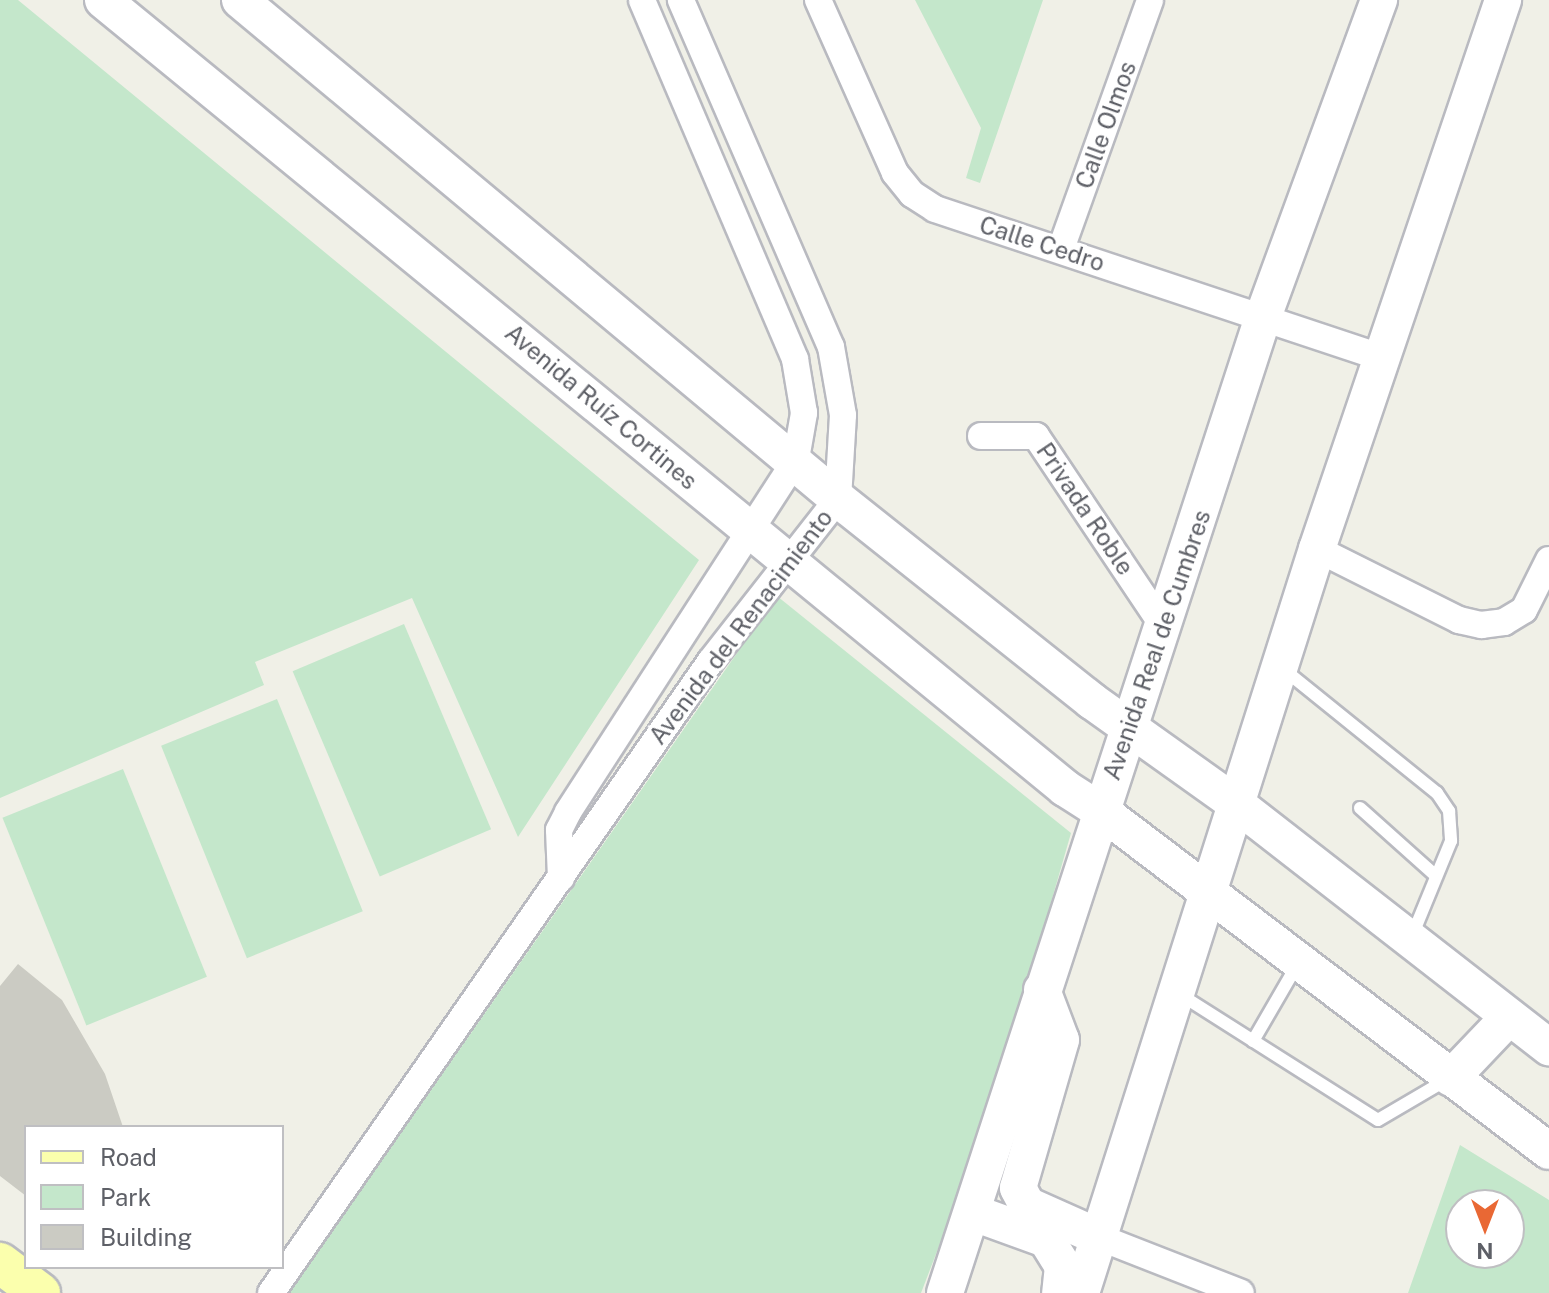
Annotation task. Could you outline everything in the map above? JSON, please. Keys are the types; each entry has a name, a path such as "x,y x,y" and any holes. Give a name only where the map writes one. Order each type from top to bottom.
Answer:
{"main road":[{"path":"0,1263 40,1293"}],"street":[{"name":"Avenida Ruíz Cortines","path":"103,0 1053,779 1211,893 1549,1151"},
{"path":"240,0 796,459 838,499 1128,727 1239,806 1409,942 1549,1047"},
{"name":"Avenida del Renacimiento","path":"561,878 559,830 568,812 796,459 804,413 795,359 642,0"},
{"name":"Avenida del Renacimiento","path":"271,1293 710,662 838,499 843,415 831,347 681,0"},
{"name":"Calle Cedro","path":"818,0 895,173 912,194 935,209 1381,357"},
{"name":"Calle Olmos","path":"1061,249 1150,0"},
{"name":"Avenida Real de Cumbres","path":"945,1293 974,1213 1042,990 1128,727 1165,629 1263,317 1379,0"},
{"path":"1081,1293 1239,806 1317,549 1503,0"},
{"name":"Privada Roble","path":"981,436 1036,436 1165,629"},
{"path":"1317,549 1459,620 1481,625 1504,622 1524,610 1549,560"},
{"path":"1042,990 1061,1040 1018,1188 1027,1205 1241,1293"},
{"path":"1451,1078 1509,1017"},
{"path":"974,1213 1046,1239 1063,1266 1060,1293"}],"lane":[{"path":"1281,667 1437,793 1452,826 1409,942"},
{"path":"1360,808 1436,876"},
{"path":"1253,1041 1299,962"},
{"path":"1178,993 1378,1120 1451,1078"}],"green space":[{"path":"0,0 18,0 699,560 518,837 412,598 255,662 264,685 0,798"},
{"path":"915,0 1043,0 980,183 966,178 981,128"},
{"path":"777,596 1071,833 991,1111 921,1293 289,1293"},
{"path":"404,624 491,829 380,877 293,671"},
{"path":"277,699 363,911 247,958 161,746"},
{"path":"123,769 207,977 86,1025 2,818"},
{"path":"1460,1145 1549,1200 1549,1293 1408,1293"}],"building":[{"path":"18,964 62,1000 105,1074 122,1125 24,1125 24,1194 0,1176 0,986"}]}
